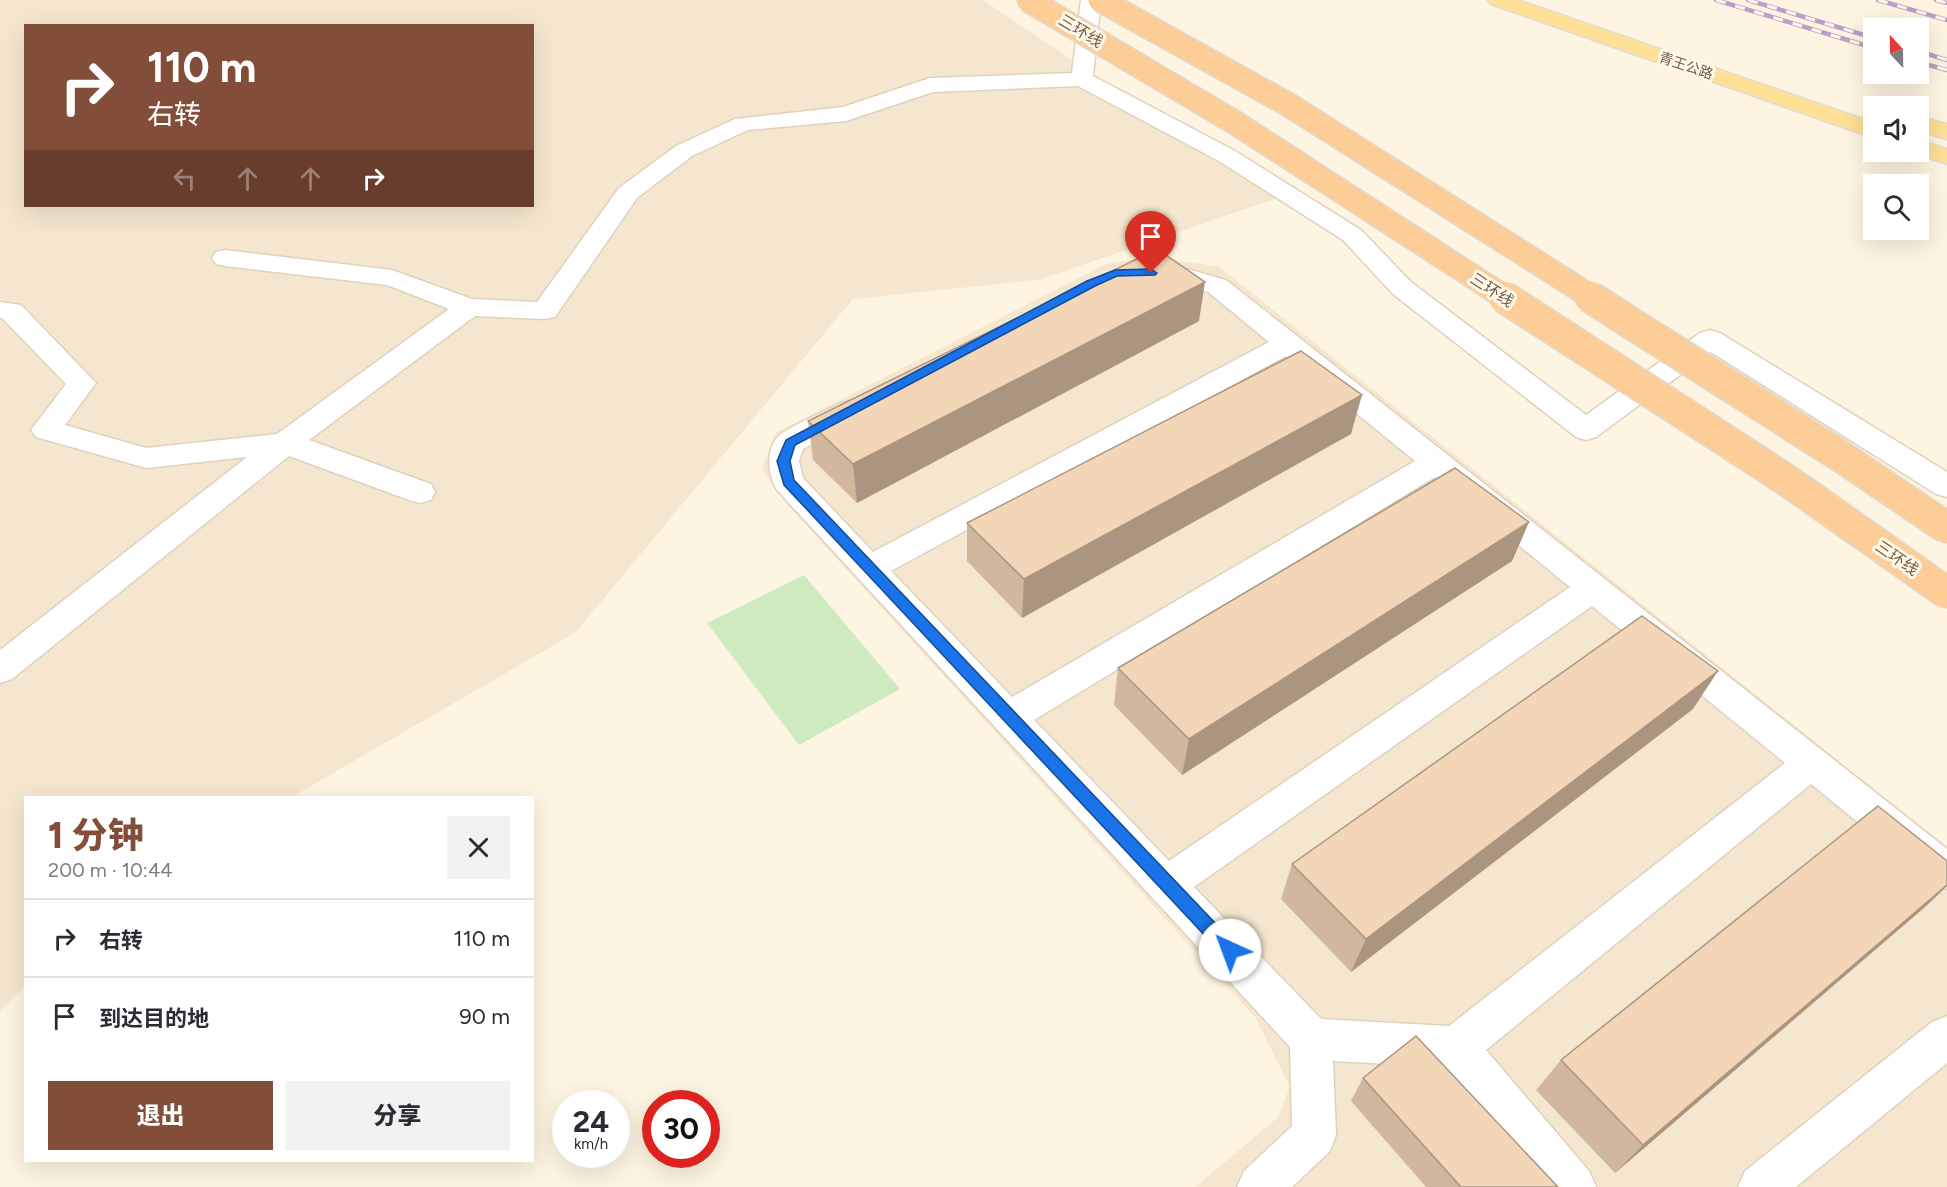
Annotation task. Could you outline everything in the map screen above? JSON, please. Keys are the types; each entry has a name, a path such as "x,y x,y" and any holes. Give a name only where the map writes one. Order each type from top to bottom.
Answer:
{"highway":[{"name":"三环线","path":"1028,0 1244,129 1788,481 1947,593"},
{"path":"1100,0 1289,105 1842,457 1947,528"}],"main road":[{"name":"青王公路","path":"1498,0 1863,127"},
{"path":"1561,0 1583,8"},
{"path":"1929,126 1947,132"},
{"path":"1929,151 1947,157"}],"street":[{"path":"1082,79 1091,0"},
{"path":"225,258 392,278 469,307 545,311 628,193 684,151 743,124 846,114 930,85 1082,79 1227,156 1352,235 1402,288 1586,430 1710,339 1947,486"},
{"path":"1126,273 1169,272 1217,286 1947,872"},
{"path":"0,669 285,443 469,307"},
{"path":"0,310 11,310 82,383 46,430 146,458 285,443 420,492"},
{"path":"870,568 1288,343"},
{"path":"873,399 790,443 784,461 788,482 1311,1039 1314,1135 1260,1187"},
{"path":"1009,717 1437,462"},
{"path":"1167,884 1593,588"},
{"path":"1311,1039 1456,1047 1811,763"},
{"path":"1761,1187 1947,1036"},
{"path":"1456,1047 1573,1187"}],"shaded area":[{"path":"0,0 983,0 1278,198 1038,280 853,299 575,633 293,796 24,796 24,987 0,1011"},
{"path":"1148,257 1218,266 1947,847 1947,1187 1195,1187 1277,1118 1290,1087 1255,1017 784,501 762,469 775,433 1106,264"}],"green space":[{"path":"804,575 900,689 799,745 707,623"}],"building":[{"path":"1157,249 1205,282 853,464 808,421"},
{"path":"1301,351 1362,395 1024,579 967,523"},
{"path":"1455,468 1529,522 1189,739 1118,668"},
{"path":"1642,616 1718,671 1366,939 1292,864"},
{"path":"1878,806 1947,861 1947,885 1643,1145 1561,1060"},
{"path":"1416,1036 1558,1187 1461,1187 1363,1078"}],"railway":[{"path":"1716,0 1863,45"},
{"path":"1748,0 1863,35"},
{"path":"1878,0 1947,20"},
{"path":"1936,0 1947,3"},
{"path":"1929,54 1947,60"},
{"path":"1929,65 1947,70"}],"route":[{"path":"1151,273 1115,273 1091,283 790,443 784,461 788,482 1230,950"}]}
